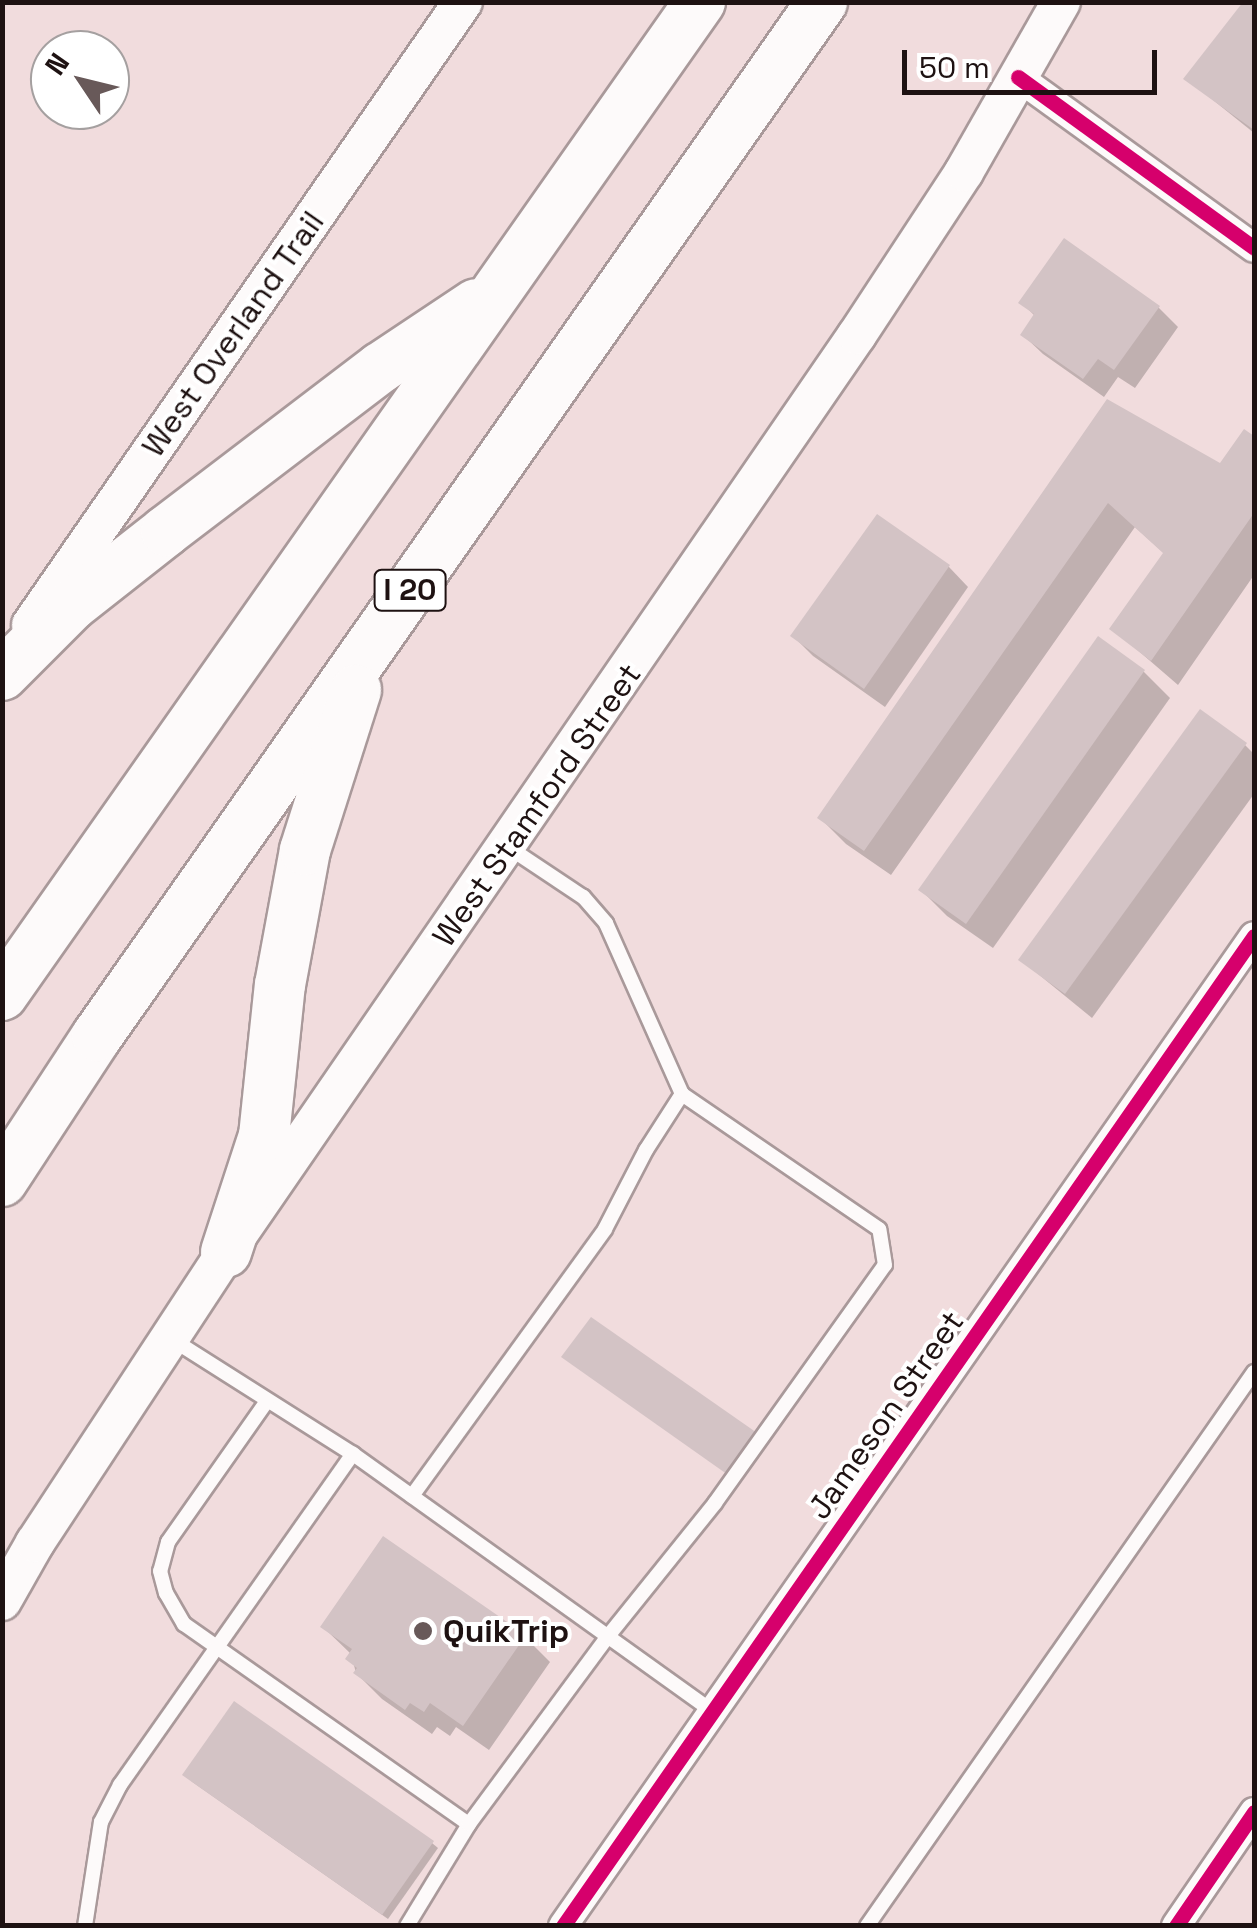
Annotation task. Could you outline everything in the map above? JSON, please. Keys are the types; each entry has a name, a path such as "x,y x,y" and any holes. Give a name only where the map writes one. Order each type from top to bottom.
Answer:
{"highway":[{"path":"2,995 700,2"},
{"name":"I 20","path":"2,1181 97,1036 822,2"},
{"path":"2,676 72,606 135,556 380,368 500,287"},
{"path":"226,1252 264,1136 280,986 305,850 367,652"}],"main road":[{"name":"West Overland Trail","path":"2,666 462,2"},
{"name":"West Stamford Street","path":"2,1602 35,1543 226,1252 858,335 964,172 1061,2"}],"street":[{"path":"1018,77 1254,248"},
{"name":"Jameson Street","path":"562,1926 1254,936"},
{"path":"1176,1926 1254,1812"}],"lane":[{"path":"407,1926 469,1824 609,1636 716,1503 885,1265 879,1229 682,1094 606,923 584,897 508,847"},
{"path":"412,1496 605,1228 646,1150 682,1094"},
{"path":"170,1337 353,1454 712,1712"},
{"path":"867,1926 1254,1372"},
{"path":"267,1401 168,1542 160,1571 166,1594 184,1624 469,1824"},
{"path":"86,1926 101,1822 120,1785 353,1454"}],"building":[{"path":"1243,2 1254,2 1254,130 1183,79"},
{"path":"1064,238 1160,306 1114,370 1098,359 1083,379 1020,335 1034,314 1018,303"},
{"path":"1107,399 1220,463 1244,429 1254,436 1254,513 1151,661 1109,629 1163,553 1108,503 864,851 817,818"},
{"path":"877,514 950,565 864,689 790,636"},
{"path":"1098,636 1145,670 966,924 918,890"},
{"path":"1200,709 1247,743 1065,994 1018,960"},
{"path":"591,1317 760,1435 731,1477 561,1357"},
{"name":"QuikTrip","path":"383,1536 526,1635 463,1726 430,1703 424,1712 410,1703 405,1710 353,1673 357,1668 345,1659 352,1649 320,1627"},
{"path":"234,1701 434,1841 382,1915 182,1775"}],"cycle path":[{"path":"1018,77 1254,248"},
{"path":"563,1926 1254,936"},
{"path":"1176,1926 1254,1812"}],"place":[{"name":"QuikTrip","path":"423,1631"}]}
